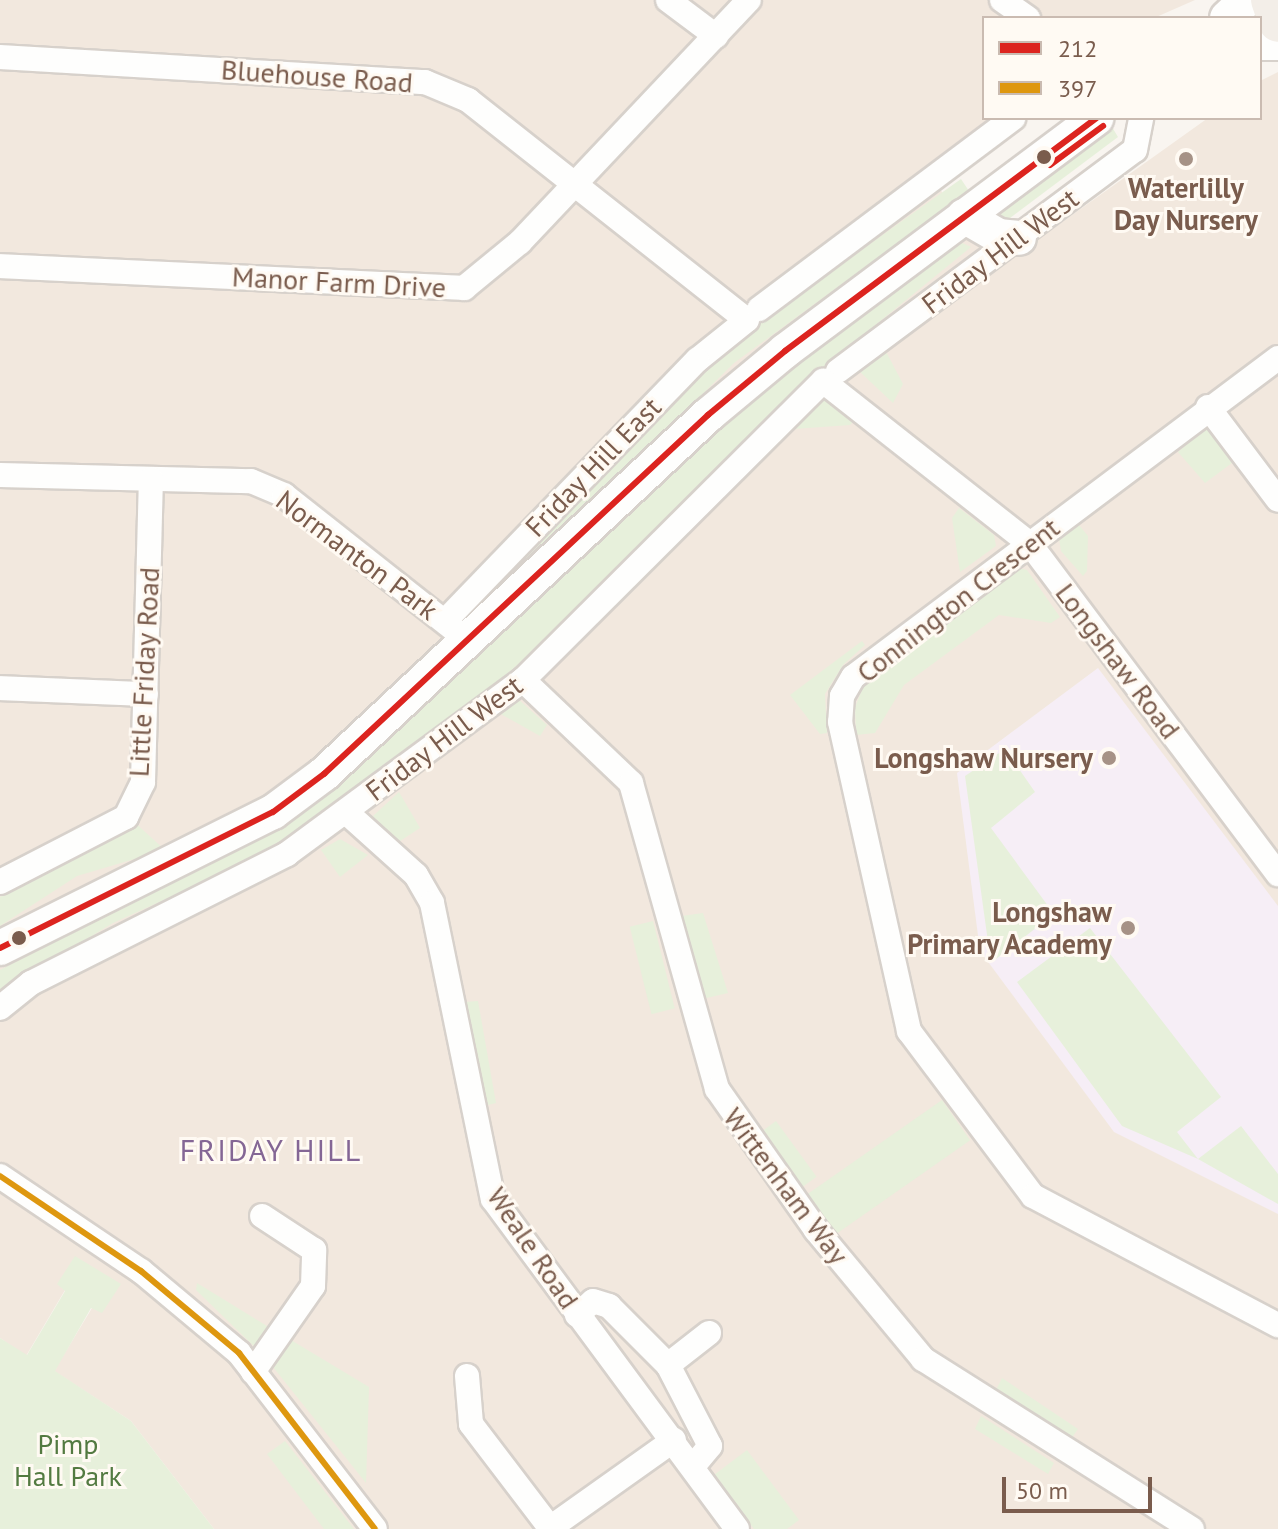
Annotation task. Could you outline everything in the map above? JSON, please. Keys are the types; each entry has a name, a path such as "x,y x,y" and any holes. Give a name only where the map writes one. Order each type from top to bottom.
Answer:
{"main road":[{"path":"1229,16 1246,0"},
{"path":"1270,0 1278,23"},
{"path":"0,948 273,812 324,774 457,631 708,415 964,216 1094,120"},
{"path":"964,216 998,236 1019,238"}],"street":[{"path":"668,0 716,36"},
{"name":"Manor Farm Drive","path":"0,266 464,288 490,270 578,183 749,0"},
{"path":"1004,0 1025,16"},
{"name":"Bluehouse Road","path":"0,57 425,82 468,100 753,314"},
{"name":"Friday Hill East","path":"457,631 697,360 753,314 1010,120"},
{"name":"Friday Hill West","path":"0,1008 31,983 287,854 523,680 830,376 1135,150 1141,120"},
{"name":"Connington Crescent","path":"1278,358 1208,407 853,677 842,696 840,722 902,1013 909,1031 1033,1196 1278,1325"},
{"name":"Longshaw Road","path":"830,376 1030,544 1278,874"},
{"path":"1208,407 1278,500"},
{"name":"Normanton Park","path":"0,475 251,481 284,495 457,631"},
{"name":"Little Friday Road","path":"0,882 126,817 143,782 151,479"},
{"name":"Wittenham Way","path":"523,680 631,783 717,1089 816,1230 923,1359 1192,1529"},
{"path":"0,688 146,694"},
{"name":"Weale Road","path":"346,812 427,888 489,1187 577,1315 674,1440 737,1529"},
{"path":"0,1176 141,1271 239,1353 375,1529"},
{"path":"253,1372 313,1286 314,1250 262,1216"},
{"path":"577,1315 593,1301 609,1306 668,1365 710,1446 693,1466"},
{"path":"668,1365 709,1333"},
{"path":"467,1376 471,1424 550,1529 674,1440"}],"shaded area":[{"name":"FRIDAY HILL","path":"0,0 1195,0 1159,16 982,16 982,120 989,120 925,167 995,270 1205,120 1262,120 1262,80 1278,72 1278,1529 214,1529 131,1421 54,1371 92,1308 65,1290 26,1356 0,1338"},
{"name":"Longshaw Primary Academy","path":"1098,668 1278,906 1278,1214 1114,1132 980,951 957,773"}],"green space":[{"path":"1109,122 1118,137 1002,224 977,212"},
{"path":"961,179 969,191 734,363 468,625 460,618 657,415 766,318"},
{"path":"947,236 971,247 791,394 559,628 489,690 342,804 237,867 113,923 0,992 0,970 296,814 658,475"},
{"path":"883,346 903,384 893,403 859,371"},
{"path":"824,397 855,420 850,425 794,429 787,424"},
{"path":"1204,429 1213,430 1236,460 1205,483 1178,452"},
{"path":"959,508 994,535 996,546 960,572 952,518"},
{"path":"1079,525 1088,536 1087,571 1083,576 1061,551 1059,538"},
{"path":"1018,568 1027,570 1060,617 1051,623 999,615 904,685 875,733 856,735 855,707 864,685"},
{"path":"862,641 865,645 843,665 825,694 827,733 820,734 790,695"},
{"path":"518,699 547,725 540,736 499,713"},
{"path":"1005,749 1035,792 991,828 1054,914 996,959 988,942 965,776"},
{"path":"399,792 420,828 397,843 373,816"},
{"path":"132,820 165,850 77,876 0,926 0,897"},
{"path":"340,839 368,855 340,877 321,850"},
{"path":"703,913 728,993 698,1000 675,917"},
{"path":"653,921 675,1008 651,1014 630,927"},
{"path":"1090,928 1221,1097 1177,1132 1198,1159 1122,1126 1017,982"},
{"path":"478,1001 496,1103 476,1108 453,1003"},
{"path":"942,1100 970,1140 836,1234 808,1194"},
{"path":"776,1121 817,1177 796,1192 755,1136"},
{"path":"1241,1126 1278,1174 1278,1204 1198,1159"},
{"name":"Pimp Hall Park","path":"75,1256 121,1284 102,1313 91,1308 55,1371 131,1421 214,1529 0,1529 0,1338 27,1355 65,1291 57,1284"},
{"path":"197,1283 275,1331 261,1353 196,1290"},
{"path":"286,1337 369,1387 366,1483 269,1362"},
{"path":"1002,1378 1078,1429 1068,1443 993,1396"},
{"path":"981,1416 1054,1463 1048,1474 975,1429"},
{"path":"285,1441 354,1529 324,1529 267,1454"},
{"path":"747,1450 799,1520 787,1529 754,1529 714,1475"}],"transit line":[{"name":"212","path":"0,948 273,812 324,774 708,415 785,351 1094,120"},
{"path":"1050,165 1103,126"},
{"name":"397","path":"0,1176 141,1271 239,1353 375,1529"}],"place":[{"name":"Waterlilly Day Nursery","path":"1186,159"},
{"name":"Longshaw Nursery","path":"1109,758"},
{"name":"Longshaw Primary Academy","path":"1128,928"}],"district":[{"name":"FRIDAY HILL","path":"271,1150"}]}
